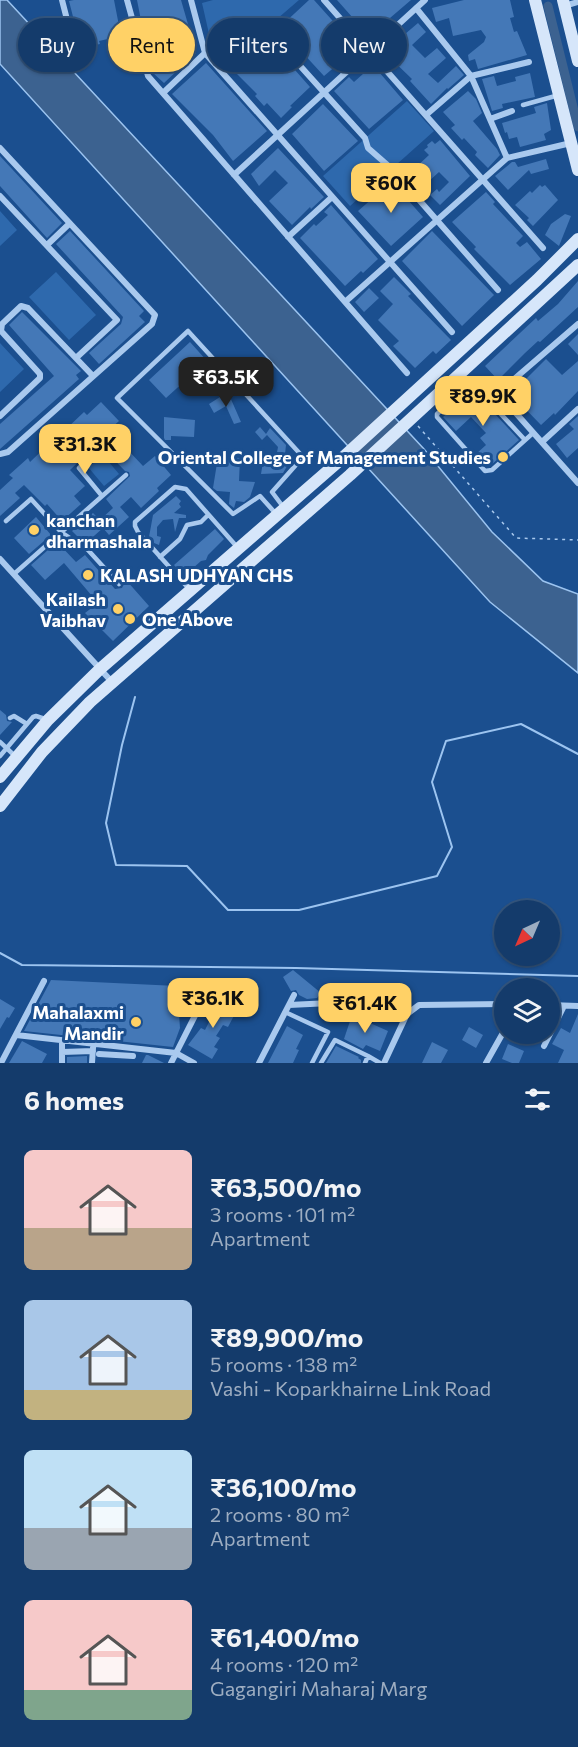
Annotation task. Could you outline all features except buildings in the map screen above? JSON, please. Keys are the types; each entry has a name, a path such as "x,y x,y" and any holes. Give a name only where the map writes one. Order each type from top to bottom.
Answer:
{"main road":[{"path":"535,0 578,171"},
{"path":"563,3 578,60"},
{"path":"0,777 11,753 100,669 346,455 537,280 578,238"},
{"path":"0,806 42,752 112,682 357,468 578,265"},
{"path":"548,292 578,275"}],"street":[{"path":"62,0 67,18"},
{"path":"127,0 148,76 407,374"},
{"path":"191,0 205,53 452,332"},
{"path":"324,0 340,18"},
{"path":"405,18 425,0"},
{"path":"563,3 578,2"},
{"path":"416,8 471,76 507,158"},
{"path":"163,93 205,53"},
{"path":"426,115 471,76 529,62"},
{"path":"305,72 365,138 368,148 392,169 498,290"},
{"path":"234,175 346,72"},
{"path":"388,72 543,248"},
{"path":"490,119 512,111"},
{"path":"345,302 507,158 571,143"},
{"path":"0,148 155,315 152,324 8,452 0,454"},
{"path":"0,196 117,320 76,358"},
{"path":"288,237 332,197"},
{"path":"47,245 69,224"},
{"path":"0,416 40,378 40,374 1,331 2,324 18,307 28,308 93,376"},
{"path":"578,324 498,393 578,483"},
{"path":"542,442 578,409"},
{"path":"0,559 112,682"},
{"path":"1,1063 44,981"},
{"path":"171,1063 207,992"},
{"path":"259,1063 294,995"},
{"path":"289,1005 351,1002 375,1005"},
{"path":"382,1063 407,1014 419,1005 494,1004"},
{"path":"560,1006 578,1006"},
{"path":"544,1046 564,1006"},
{"path":"16,1035 62,1041 133,1056 176,1053 195,1063"},
{"path":"62,1041 62,1063"},
{"path":"486,1063 497,1044"},
{"path":"62,1052 96,1049"},
{"path":"92,1063 96,1049"},
{"path":"96,1049 99,1063"}],"lane":[{"path":"523,105 559,95"},
{"path":"188,331 303,458 272,492 281,512 260,496 233,514 117,398 188,331"},
{"path":"525,440 471,384 437,414 437,417 485,471 492,470 533,433"},
{"path":"96,452 79,468 102,496"},
{"path":"14,574 126,475"},
{"path":"190,590 138,532 135,522 175,487 186,489 238,548"},
{"path":"6,521 31,499 61,532 88,550 119,584"},
{"path":"160,557 180,539 187,525 201,522 208,515"},
{"path":"10,718 14,716 27,724"},
{"path":"0,756 11,753 27,724 34,717 48,720"},
{"path":"0,742 11,753"},
{"path":"285,1012 328,1032 312,1063"},
{"path":"321,1063 335,1040 382,1063"},
{"path":"365,1063 368,1056"}],"path":[{"path":"411,418 516,538 578,540"}],"shaded area":[{"path":"0,0 7,0 24,18 18,18 18,72 74,72 424,449 492,532 543,581 578,594 578,673 490,602 0,64"},
{"path":"213,0 299,0 278,18 207,18 207,25 202,3"},
{"path":"407,101 434,131 350,206 323,176"},
{"path":"0,211 17,230 0,246"},
{"path":"56,272 96,315 69,340 29,297"},
{"path":"0,343 24,369 0,392"},
{"path":"103,455 119,474 104,486 88,467"}],"waterway":[{"path":"548,6 578,127"},
{"path":"135,697 122,745 106,823 116,865 187,866 228,910 299,910 437,876 452,847 432,782 446,741 521,724 578,754"},
{"path":"0,953 22,965 296,968 578,976"}],"place":[{"name":"Oriental College of Management Studies","path":"503,457"},
{"name":"kanchan dharmashala","path":"34,530"},
{"name":"KALASH UDHYAN CHS","path":"88,575"},
{"name":"Kailash Vaibhav","path":"118,609"},
{"name":"One Above","path":"130,619"},
{"name":"Mahalaxmi Mandir","path":"136,1022"}]}
